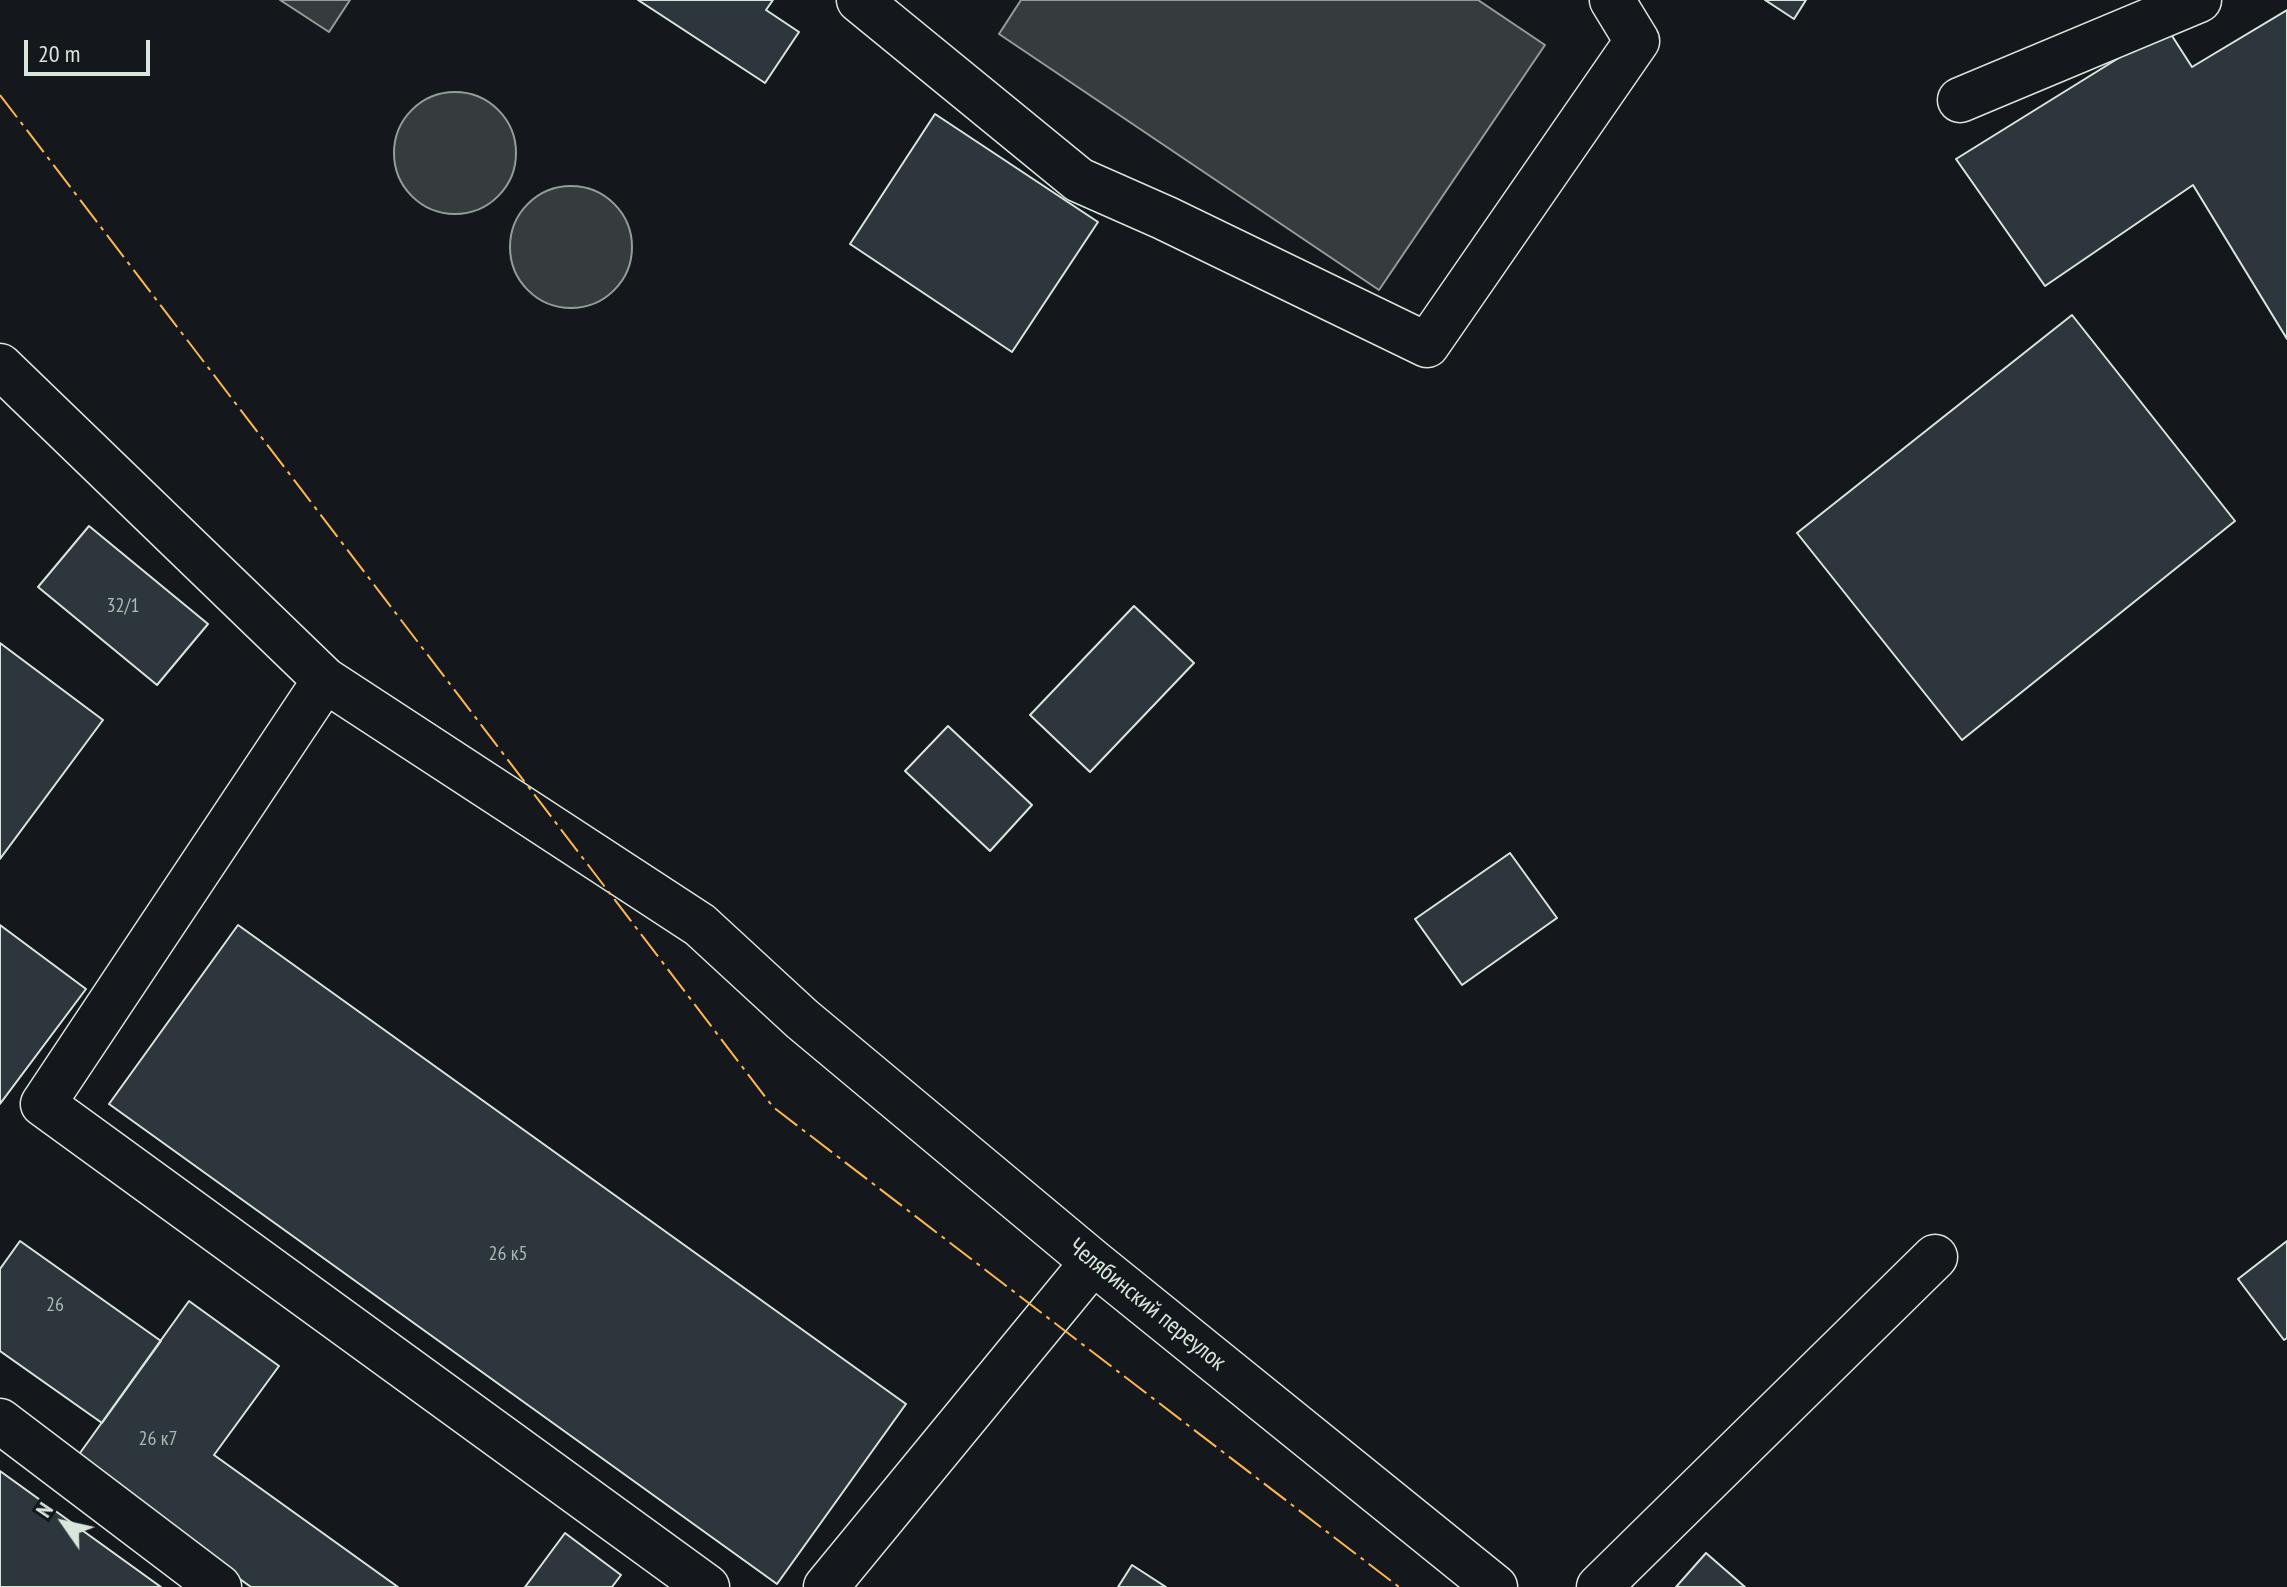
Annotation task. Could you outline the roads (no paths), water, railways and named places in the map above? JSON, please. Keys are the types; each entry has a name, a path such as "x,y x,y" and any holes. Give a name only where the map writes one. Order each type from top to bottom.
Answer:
{"street":[{"path":"859,0 1079,180 1165,218 1427,345 1637,41 1612,0"},
{"path":"1960,100 2199,0"},
{"name":"Челябинский переулок","path":"0,366 325,680 700,925 802,1019 1093,1262 1495,1587"},
{"path":"325,680 43,1104 707,1587"},
{"path":"1599,1587 1935,1257"},
{"path":"826,1587 1093,1262"},
{"path":"0,1421 219,1587"}]}
